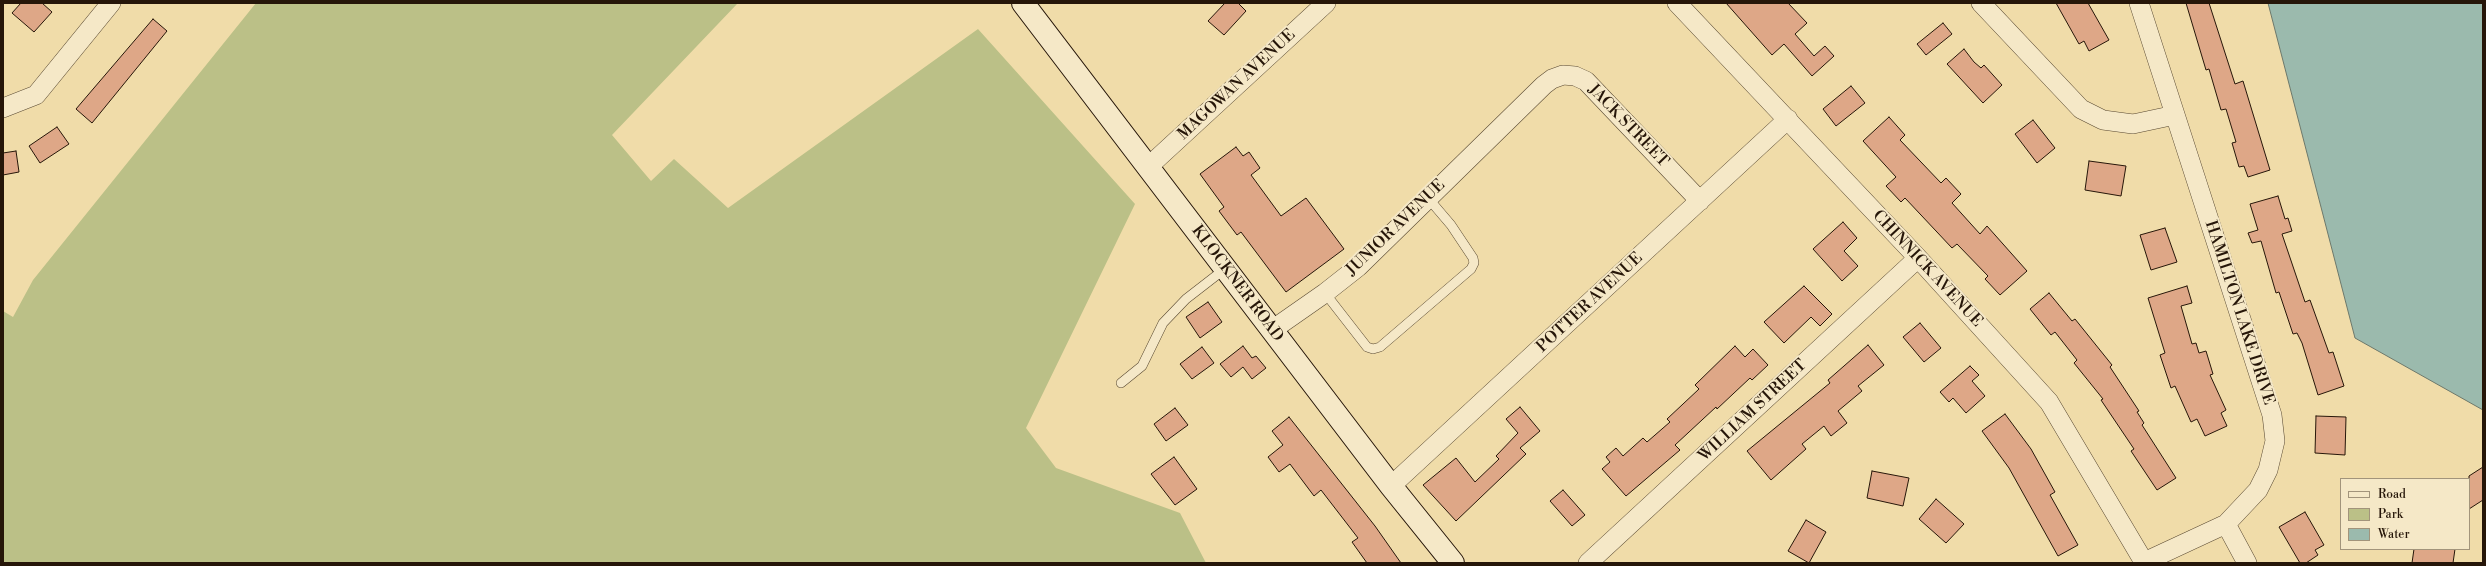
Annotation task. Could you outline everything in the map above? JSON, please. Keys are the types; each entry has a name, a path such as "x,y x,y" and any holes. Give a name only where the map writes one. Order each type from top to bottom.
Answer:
{"main road":[{"name":"KLOCKNER ROAD","path":"1023,3 1391,486 1453,563"}],"street":[{"path":"3,108 36,95 111,3"},
{"name":"MAGOWAN AVENUE","path":"1148,167 1326,3"},
{"name":"CHINNICK AVENUE","path":"1677,3 1918,258 2049,402 2143,563"},
{"path":"1981,3 2081,108 2104,120 2133,124 2175,115"},
{"name":"HAMILTON LAKE DRIVE","path":"2139,3 2272,415 2275,441 2268,470 2258,490 2226,524 2143,563"},
{"name":"JACK STREET","path":"1512,116 1552,78 1563,75 1575,76 1586,81 1700,201"},
{"name":"JUNIOR AVENUE","path":"1272,330 1326,293 1358,267 1512,116"},
{"name":"POTTER AVENUE","path":"1391,486 1788,119"},
{"name":"WILLIAM STREET","path":"1588,563 1918,258"},
{"path":"2226,524 2247,563"}],"lane":[{"path":"1326,293 1367,347 1373,349 1380,347 1471,269 1474,263 1473,258 1452,225 1428,198"},
{"path":"1121,383 1142,366 1163,323 1186,299 1226,268"}],"green space":[{"path":"256,3 738,3 612,135 651,181 674,159 728,208 978,29 1135,204 1026,428 1056,468 1180,513 1206,563 3,563 3,311 13,317 33,280"}],"water":[{"path":"2268,3 2483,3 2483,410 2355,338"}],"building":[{"path":"21,3 42,3 52,12 34,32 12,13"},
{"path":"1225,3 1238,3 1246,11 1224,35 1208,21"},
{"path":"1726,3 1788,3 1807,23 1795,34 1814,56 1825,46 1834,56 1812,76 1784,44 1772,55"},
{"path":"2056,3 2088,3 2109,40 2089,51 2084,41 2079,44"},
{"path":"2186,3 2209,3 2235,84 2243,81 2270,170 2248,177 2244,166 2239,167 2232,143 2236,142 2226,109 2221,110 2209,69 2206,70"},
{"path":"153,19 167,31 92,123 76,109"},
{"path":"1943,23 1952,34 1926,55 1917,44"},
{"path":"1964,49 1974,62 1981,68 1984,65 2002,85 1983,103 1947,64"},
{"path":"1851,86 1865,103 1836,126 1823,109"},
{"path":"1889,117 1905,135 1900,140 1941,183 1946,178 1961,194 1952,203 1980,234 1987,226 2027,271 2000,295 1985,279 1988,276 1957,244 1952,248 1905,198 1901,202 1886,186 1896,177 1863,141"},
{"path":"2033,120 2055,148 2037,163 2015,134"},
{"path":"57,127 69,144 40,163 29,146"},
{"path":"1236,147 1243,156 1249,152 1260,168 1251,175 1281,216 1306,198 1344,249 1286,292 1241,232 1237,235 1219,211 1224,207 1200,174"},
{"path":"16,151 19,172 3,175 3,153"},
{"path":"2089,161 2126,166 2121,196 2085,190"},
{"path":"2278,196 2285,219 2288,218 2292,231 2282,234 2305,302 2310,300 2329,353 2333,352 2344,386 2318,395 2302,343 2297,333 2293,334 2279,292 2276,293 2261,241 2252,243 2248,233 2258,230 2250,204"},
{"path":"1843,222 1857,238 1844,251 1858,266 1842,281 1813,249"},
{"path":"2165,228 2177,262 2151,270 2140,235"},
{"path":"1804,286 1832,314 1820,326 1811,317 1784,343 1764,322"},
{"path":"2187,286 2192,303 2181,306 2192,344 2196,343 2199,353 2206,351 2213,374 2210,375 2226,410 2221,413 2227,426 2205,436 2197,419 2191,422 2175,386 2171,388 2160,355 2165,353 2148,298"},
{"path":"2049,293 2072,321 2075,319 2112,365 2110,367 2139,411 2137,412 2144,423 2142,425 2176,478 2157,490 2131,451 2134,449 2101,400 2103,399 2074,363 2077,360 2055,332 2051,335 2030,309"},
{"path":"1208,302 1222,322 1200,338 1186,317"},
{"path":"1920,323 1941,348 1924,362 1903,337"},
{"path":"1868,345 1884,365 1858,386 1862,391 1838,411 1847,423 1831,436 1824,426 1802,444 1806,449 1771,480 1747,451 1830,383 1828,380"},
{"path":"1243,346 1252,358 1256,356 1266,368 1252,379 1243,367 1231,377 1220,364"},
{"path":"1735,346 1745,357 1753,349 1768,365 1752,380 1750,378 1717,409 1716,407 1675,445 1680,450 1626,496 1602,469 1610,462 1606,457 1616,448 1623,456 1643,438 1647,442 1670,422 1667,419 1699,389 1695,385"},
{"path":"1202,347 1214,363 1192,379 1180,364"},
{"path":"1970,366 1979,375 1972,381 1985,396 1966,413 1953,398 1949,402 1940,392"},
{"path":"1520,407 1540,431 1520,448 1526,454 1456,521 1423,485 1456,458 1475,482 1499,459 1496,456 1518,433 1506,419"},
{"path":"1175,408 1188,425 1166,441 1154,424"},
{"path":"2005,414 2031,449 2055,492 2050,495 2078,545 2058,556 2009,468 1982,431"},
{"path":"2316,416 2346,417 2345,455 2315,453"},
{"path":"1289,417 1375,526 1401,563 1367,563 1352,542 1358,538 1321,490 1314,496 1290,464 1279,472 1268,457 1283,445 1272,431"},
{"path":"1174,457 1197,489 1175,505 1151,474"},
{"path":"2483,467 2483,500 2470,508 2470,478 2469,476"},
{"path":"1872,471 1909,478 1903,506 1867,498"},
{"path":"1563,490 1585,515 1572,526 1550,501"},
{"path":"1936,499 1964,524 1946,543 1919,519"},
{"path":"2305,512 2324,545 2315,550 2318,555 2306,563 2300,563 2279,527"},
{"path":"1806,520 1826,532 1809,563 1788,551"},
{"path":"2414,550 2455,550 2453,563 2412,563"}]}
